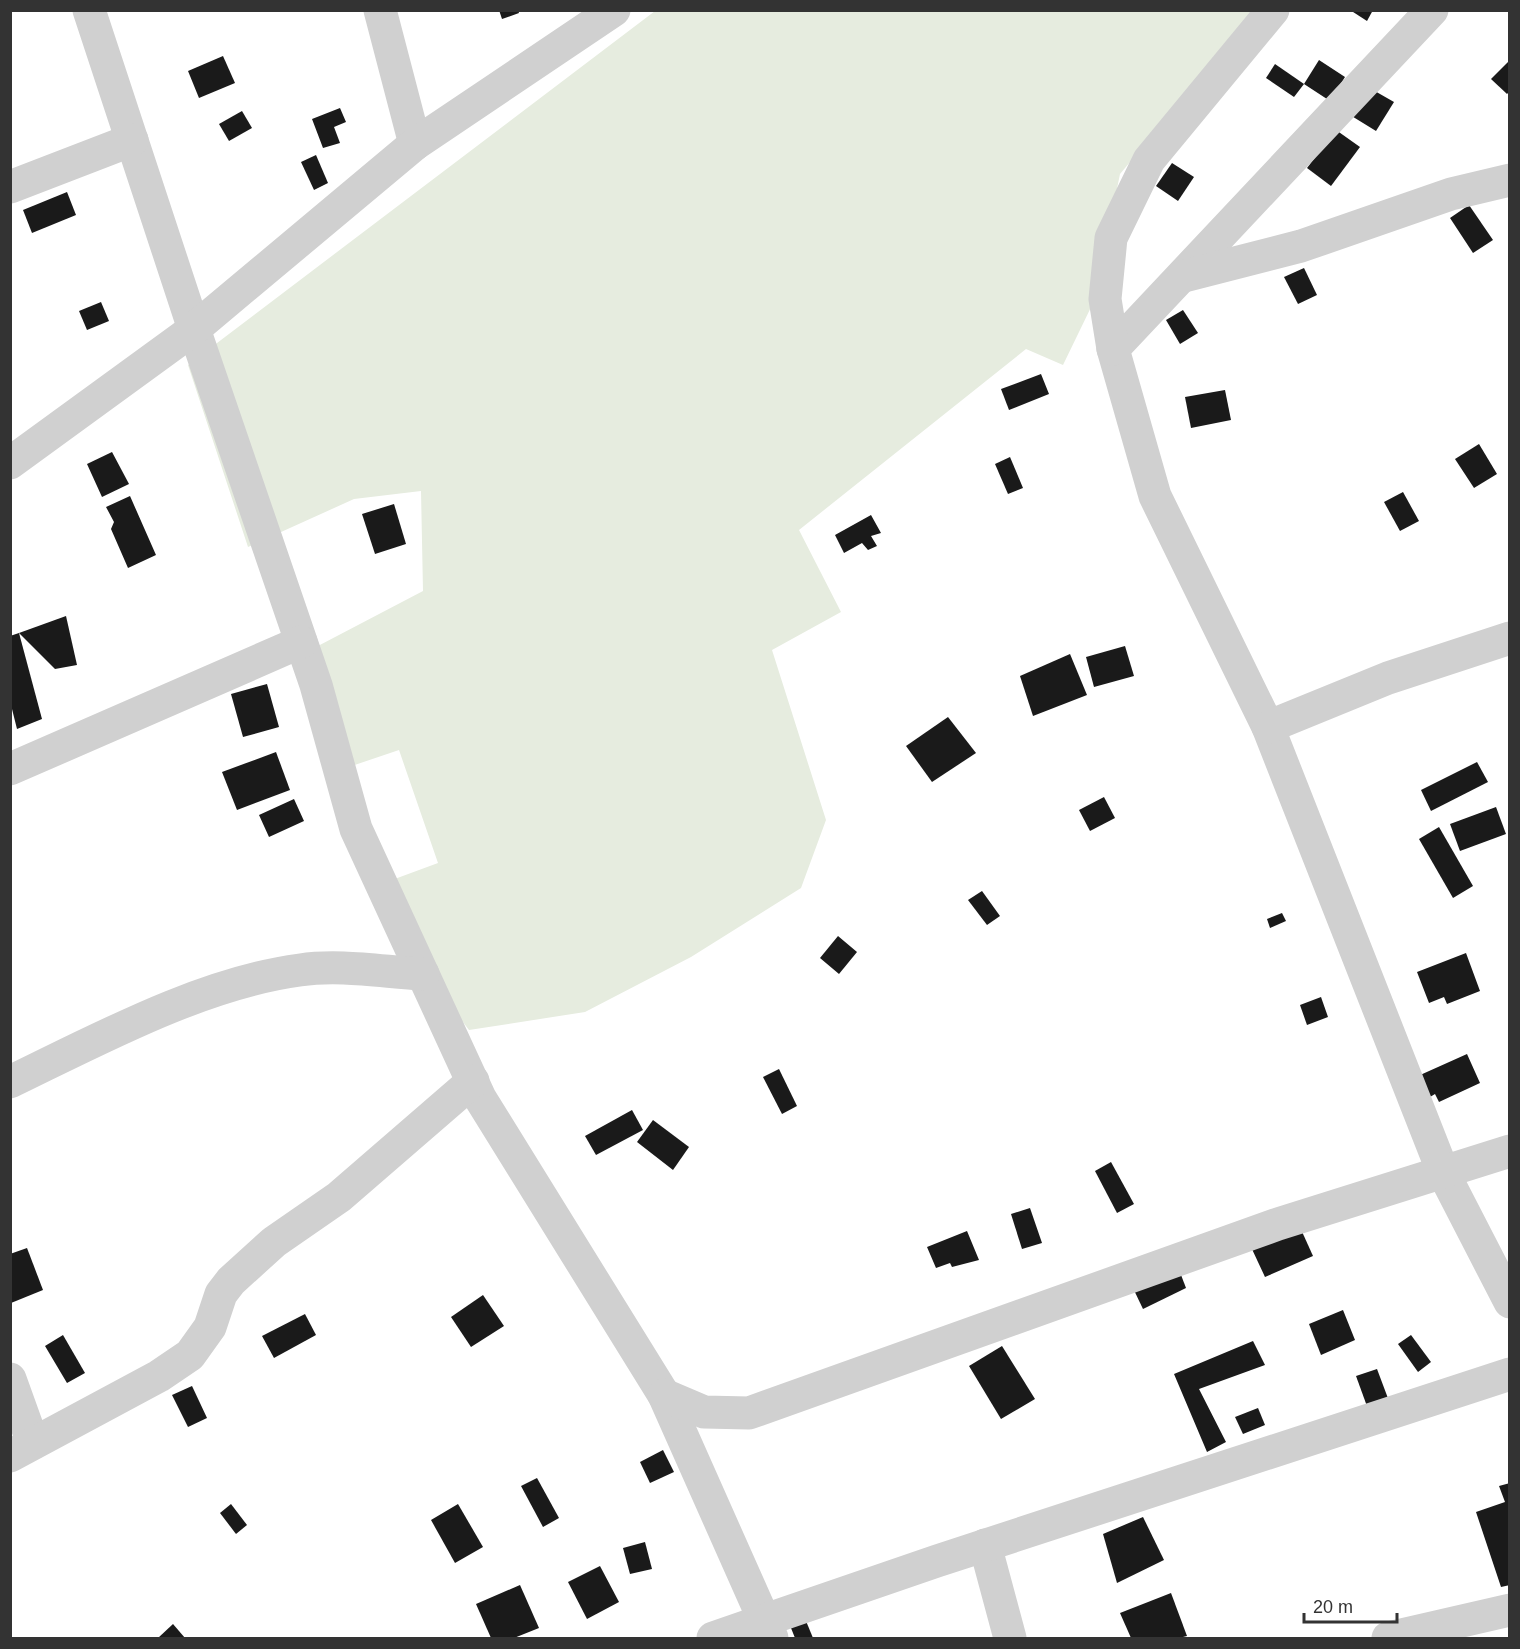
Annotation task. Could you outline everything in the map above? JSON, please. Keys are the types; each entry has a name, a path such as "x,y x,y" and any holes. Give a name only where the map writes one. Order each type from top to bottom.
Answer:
{"street":[{"path":"89,10 194,329 302,642 356,829 480,1098 664,1395 769,1630"},
{"path":"380,10 415,144"},
{"path":"1273,10 1149,160 1111,238 1105,299 1113,349 1155,496 1268,727 1443,1172 1509,1302"},
{"path":"1113,349 1432,10"},
{"path":"10,463 194,329 415,144 596,17"},
{"path":"10,187 132,140"},
{"path":"1184,276 1300,246 1451,194 1509,180"},
{"path":"1268,727 1388,678 1509,638"},
{"path":"10,769 302,642"},
{"path":"10,1082 195,998 248,980 302,969 423,974"},
{"path":"10,1379 22,1450 159,1376 190,1355 210,1327 221,1294 231,1281 274,1242 339,1197 472,1081"},
{"path":"664,1395 704,1412 749,1413 1278,1224 1509,1151"},
{"path":"713,1638 769,1630 985,1545 1509,1374"},
{"path":"985,1545 1010,1638"},
{"path":"1388,1638 1509,1610"}],"shaded area":[{"path":"655,11 1256,11 1120,174 1094,301 1063,365 1026,349 799,530 841,612 772,650 826,820 801,888 691,957 585,1012 469,1030 380,912 373,887 438,863 399,750 331,773 295,658 423,591 421,491 354,499 248,547 188,365"}],"building":[{"path":"499,10 518,10 519,13 502,19"},
{"path":"1350,10 1373,10 1367,21"},
{"path":"223,56 235,83 199,98 188,71"},
{"path":"1319,60 1345,77 1330,101 1304,84"},
{"path":"1510,60 1510,91 1507,94 1491,79"},
{"path":"1275,64 1304,84 1294,97 1266,78"},
{"path":"1366,86 1394,102 1376,131 1350,115"},
{"path":"340,108 346,122 334,127 340,143 323,148 312,119"},
{"path":"242,111 252,128 229,141 219,124"},
{"path":"1336,130 1360,147 1331,186 1307,168"},
{"path":"316,155 328,183 314,190 301,162"},
{"path":"1172,163 1194,177 1178,201 1156,186"},
{"path":"67,192 76,215 32,233 23,210"},
{"path":"1469,205 1493,240 1473,253 1450,218"},
{"path":"1304,268 1317,295 1298,304 1284,277"},
{"path":"101,302 109,321 87,330 79,311"},
{"path":"1183,310 1198,333 1180,344 1166,320"},
{"path":"1041,374 1049,394 1009,410 1001,389"},
{"path":"1225,390 1231,420 1191,428 1185,397"},
{"path":"1479,444 1497,474 1474,488 1455,459"},
{"path":"112,452 129,484 102,497 87,464"},
{"path":"1010,457 1023,488 1008,494 995,464"},
{"path":"1403,492 1419,521 1400,531 1384,502"},
{"path":"130,496 156,555 128,568 111,529 114,522 106,507"},
{"path":"394,504 406,544 375,554 362,514"},
{"path":"871,515 881,533 871,536 877,546 868,550 862,543 844,553 835,535"},
{"path":"66,616 77,665 55,669 19,633"},
{"path":"19,633 42,719 17,729 10,701 10,636"},
{"path":"1125,646 1134,676 1094,687 1086,657"},
{"path":"1070,654 1087,695 1033,716 1020,676"},
{"path":"267,684 279,727 243,737 231,694"},
{"path":"948,717 976,753 932,782 906,746"},
{"path":"276,752 290,790 237,810 222,772"},
{"path":"1477,762 1488,782 1431,811 1421,790"},
{"path":"1104,797 1115,818 1090,831 1079,810"},
{"path":"294,799 304,821 269,837 259,815"},
{"path":"1496,807 1506,834 1460,851 1450,824"},
{"path":"1439,827 1473,886 1453,898 1419,839"},
{"path":"982,891 1000,916 987,925 968,900"},
{"path":"1282,913 1286,921 1270,928 1267,919"},
{"path":"838,936 857,952 839,974 820,958"},
{"path":"1466,953 1480,991 1447,1004 1444,997 1429,1003 1417,972"},
{"path":"1321,997 1328,1017 1307,1025 1300,1005"},
{"path":"1467,1054 1480,1083 1439,1102 1435,1094 1420,1103 1409,1080"},
{"path":"779,1069 797,1106 782,1114 763,1077"},
{"path":"632,1110 643,1130 596,1155 585,1136"},
{"path":"653,1120 689,1147 673,1170 637,1142"},
{"path":"1111,1162 1134,1204 1117,1213 1095,1171"},
{"path":"1030,1208 1042,1243 1022,1249 1011,1214"},
{"path":"1299,1225 1313,1256 1265,1277 1251,1247"},
{"path":"967,1231 979,1260 952,1267 950,1263 936,1268 927,1247"},
{"path":"27,1248 43,1290 11,1303 10,1254"},
{"path":"1178,1267 1186,1288 1143,1309 1132,1286"},
{"path":"483,1295 504,1326 471,1347 451,1317"},
{"path":"1343,1310 1355,1340 1321,1355 1309,1324"},
{"path":"305,1314 316,1335 274,1358 262,1336"},
{"path":"63,1335 85,1373 67,1383 45,1346"},
{"path":"1411,1335 1431,1362 1418,1372 1398,1344"},
{"path":"1253,1341 1265,1365 1199,1389 1226,1442 1207,1452 1174,1374"},
{"path":"1002,1346 1035,1399 1001,1419 969,1366"},
{"path":"1377,1369 1389,1401 1368,1409 1356,1376"},
{"path":"192,1386 207,1418 188,1427 172,1395"},
{"path":"1258,1408 1265,1425 1243,1434 1235,1417"},
{"path":"663,1450 674,1472 650,1483 640,1462"},
{"path":"537,1478 559,1518 543,1527 521,1486"},
{"path":"1510,1483 1510,1585 1501,1587 1476,1512 1505,1502 1499,1486"},
{"path":"231,1504 247,1525 236,1534 220,1513"},
{"path":"458,1504 483,1547 455,1563 431,1520"},
{"path":"1143,1517 1164,1560 1117,1583 1103,1534"},
{"path":"645,1542 652,1569 630,1574 623,1548"},
{"path":"600,1566 619,1602 587,1619 568,1582"},
{"path":"520,1585 539,1628 514,1638 491,1638 476,1604"},
{"path":"1171,1593 1187,1636 1131,1638 1120,1613"},
{"path":"806,1621 813,1638 795,1638 791,1628"},
{"path":"173,1624 185,1638 158,1638"}]}
